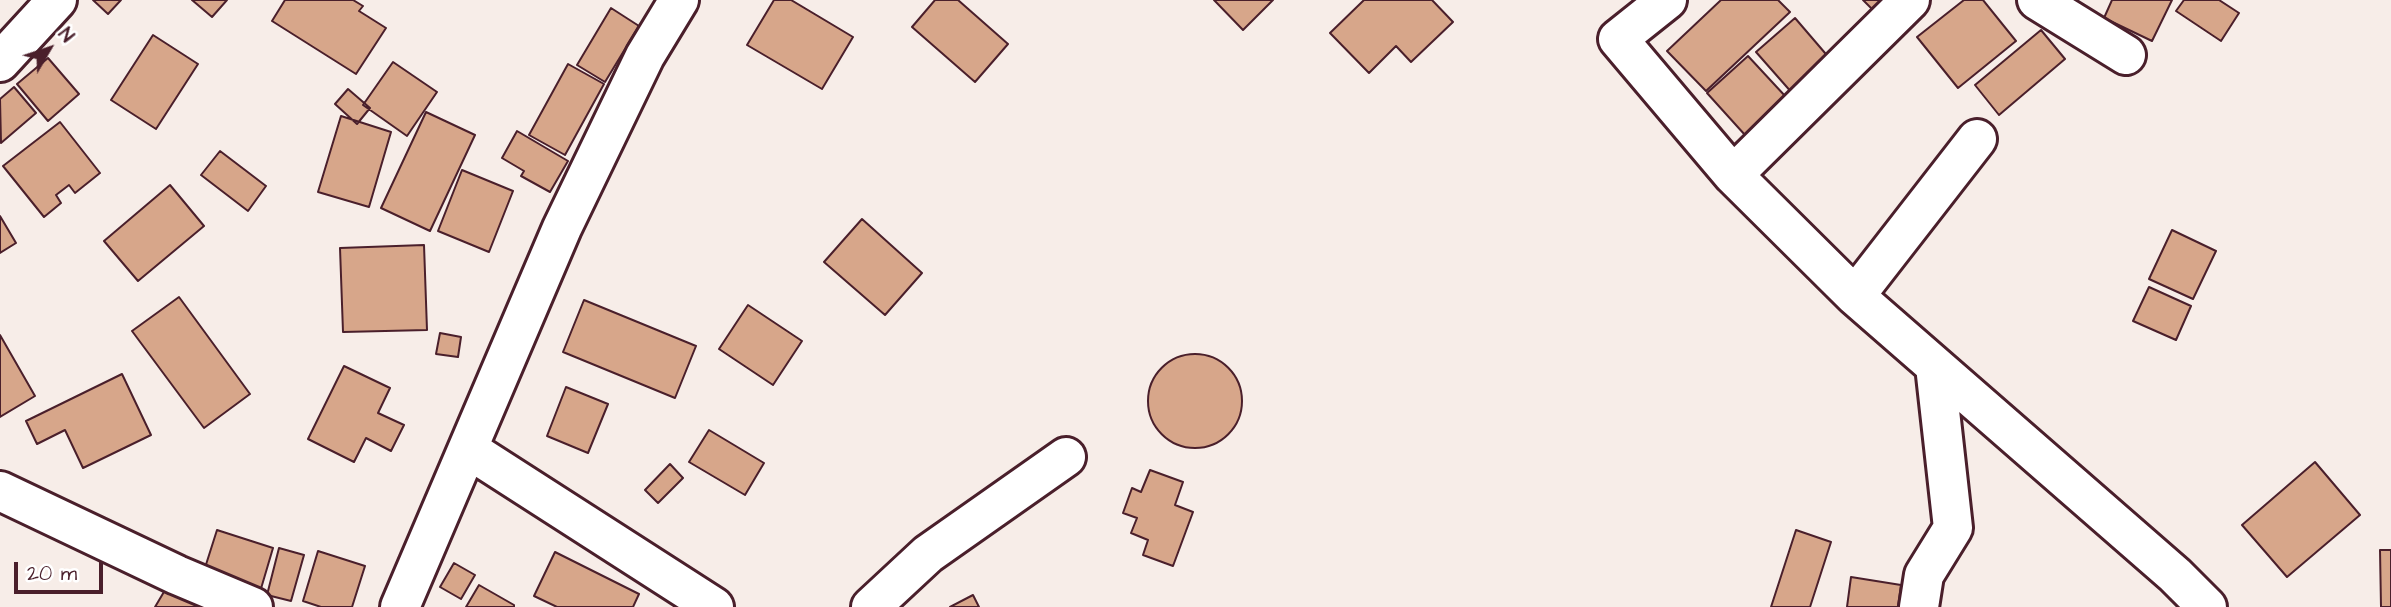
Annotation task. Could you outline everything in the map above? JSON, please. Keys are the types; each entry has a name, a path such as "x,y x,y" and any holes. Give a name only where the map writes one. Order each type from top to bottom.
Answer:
{"street":[{"path":"0,62 57,0"},
{"path":"400,607 562,228 645,56 679,0"},
{"path":"1667,0 1618,39 1734,175 1855,296 2175,575 2207,607"},
{"path":"1734,175 1910,0"},
{"path":"2037,0 2126,55"},
{"path":"1855,296 1978,139"},
{"path":"1919,607 1924,575 1953,528 1936,366"},
{"path":"468,449 714,607"},
{"path":"871,607 928,554 1066,457"},
{"path":"0,491 153,564 253,607"}],"building":[{"path":"93,0 121,0 108,14"},
{"path":"192,0 227,0 212,17"},
{"path":"285,0 353,0 363,6 359,11 386,28 356,74 272,21"},
{"path":"774,0 791,0 853,37 822,89 747,45"},
{"path":"935,0 958,0 1008,44 975,82 912,27"},
{"path":"1214,0 1273,0 1243,30"},
{"path":"1364,0 1432,0 1453,22 1411,62 1396,46 1369,73 1330,33"},
{"path":"1721,0 1778,0 1790,12 1706,91 1667,51"},
{"path":"1863,0 1886,0 1874,11"},
{"path":"1964,0 1983,0 2016,41 1958,88 1917,37"},
{"path":"2112,0 2172,0 2152,41 2104,18"},
{"path":"2184,0 2219,0 2239,13 2221,41 2176,11"},
{"path":"611,8 639,26 605,82 577,65"},
{"path":"1795,18 1831,60 1793,94 1756,52"},
{"path":"2041,30 2065,59 1999,115 1975,85"},
{"path":"153,35 198,64 156,129 111,100"},
{"path":"1748,56 1786,97 1745,135 1707,93"},
{"path":"48,58 79,94 48,121 17,84"},
{"path":"393,62 437,92 407,136 363,105"},
{"path":"568,64 604,84 565,155 529,135"},
{"path":"14,87 36,113 1,143 0,99"},
{"path":"348,89 370,108 357,124 335,104"},
{"path":"426,112 475,135 430,231 381,208"},
{"path":"341,116 391,132 369,207 318,192"},
{"path":"60,122 100,173 75,193 69,185 56,195 61,203 44,217 3,166"},
{"path":"517,131 568,161 550,192 521,176 524,171 502,158"},
{"path":"220,151 266,186 248,211 201,175"},
{"path":"462,170 513,191 489,252 438,231"},
{"path":"170,185 204,226 138,281 104,241"},
{"path":"0,216 16,243 0,253"},
{"path":"862,219 922,273 885,315 824,262"},
{"path":"2172,230 2216,251 2193,299 2149,279"},
{"path":"424,245 427,330 343,332 340,248"},
{"path":"2149,287 2191,306 2176,340 2133,321"},
{"path":"179,297 250,394 204,428 132,331"},
{"path":"584,300 696,346 675,398 563,352"},
{"path":"748,305 802,341 773,385 719,349"},
{"path":"440,333 461,337 458,357 436,354"},
{"path":"0,335 35,396 0,417"},
{"path":"1195,354 1213,358 1228,368 1238,383 1242,401 1238,419 1228,434 1213,444 1195,448 1177,444 1162,434 1152,419 1148,401 1152,383 1162,368 1177,358"},
{"path":"344,366 390,388 378,413 404,425 391,451 366,438 354,462 308,439"},
{"path":"122,374 151,435 83,468 65,430 37,444 26,421"},
{"path":"566,387 608,404 588,453 547,436"},
{"path":"709,430 764,463 745,495 689,462"},
{"path":"2315,462 2360,515 2287,577 2242,525"},
{"path":"670,464 683,478 658,503 645,490"},
{"path":"1150,470 1183,482 1175,505 1193,512 1173,566 1143,555 1148,540 1131,533 1137,518 1123,513 1132,488 1141,492"},
{"path":"217,530 273,548 260,592 203,574"},
{"path":"1796,530 1831,542 1810,607 1771,607"},
{"path":"279,548 304,555 291,601 267,595"},
{"path":"2380,550 2391,550 2391,607 2381,607"},
{"path":"318,551 365,566 352,607 321,607 303,601"},
{"path":"555,552 639,594 633,607 557,607 534,596"},
{"path":"454,563 475,575 461,599 440,587"},
{"path":"1851,577 1901,585 1898,607 1847,607"},
{"path":"171,580 216,607 155,607"},
{"path":"479,585 514,605 514,607 466,607"},
{"path":"973,595 979,607 950,607"}]}
